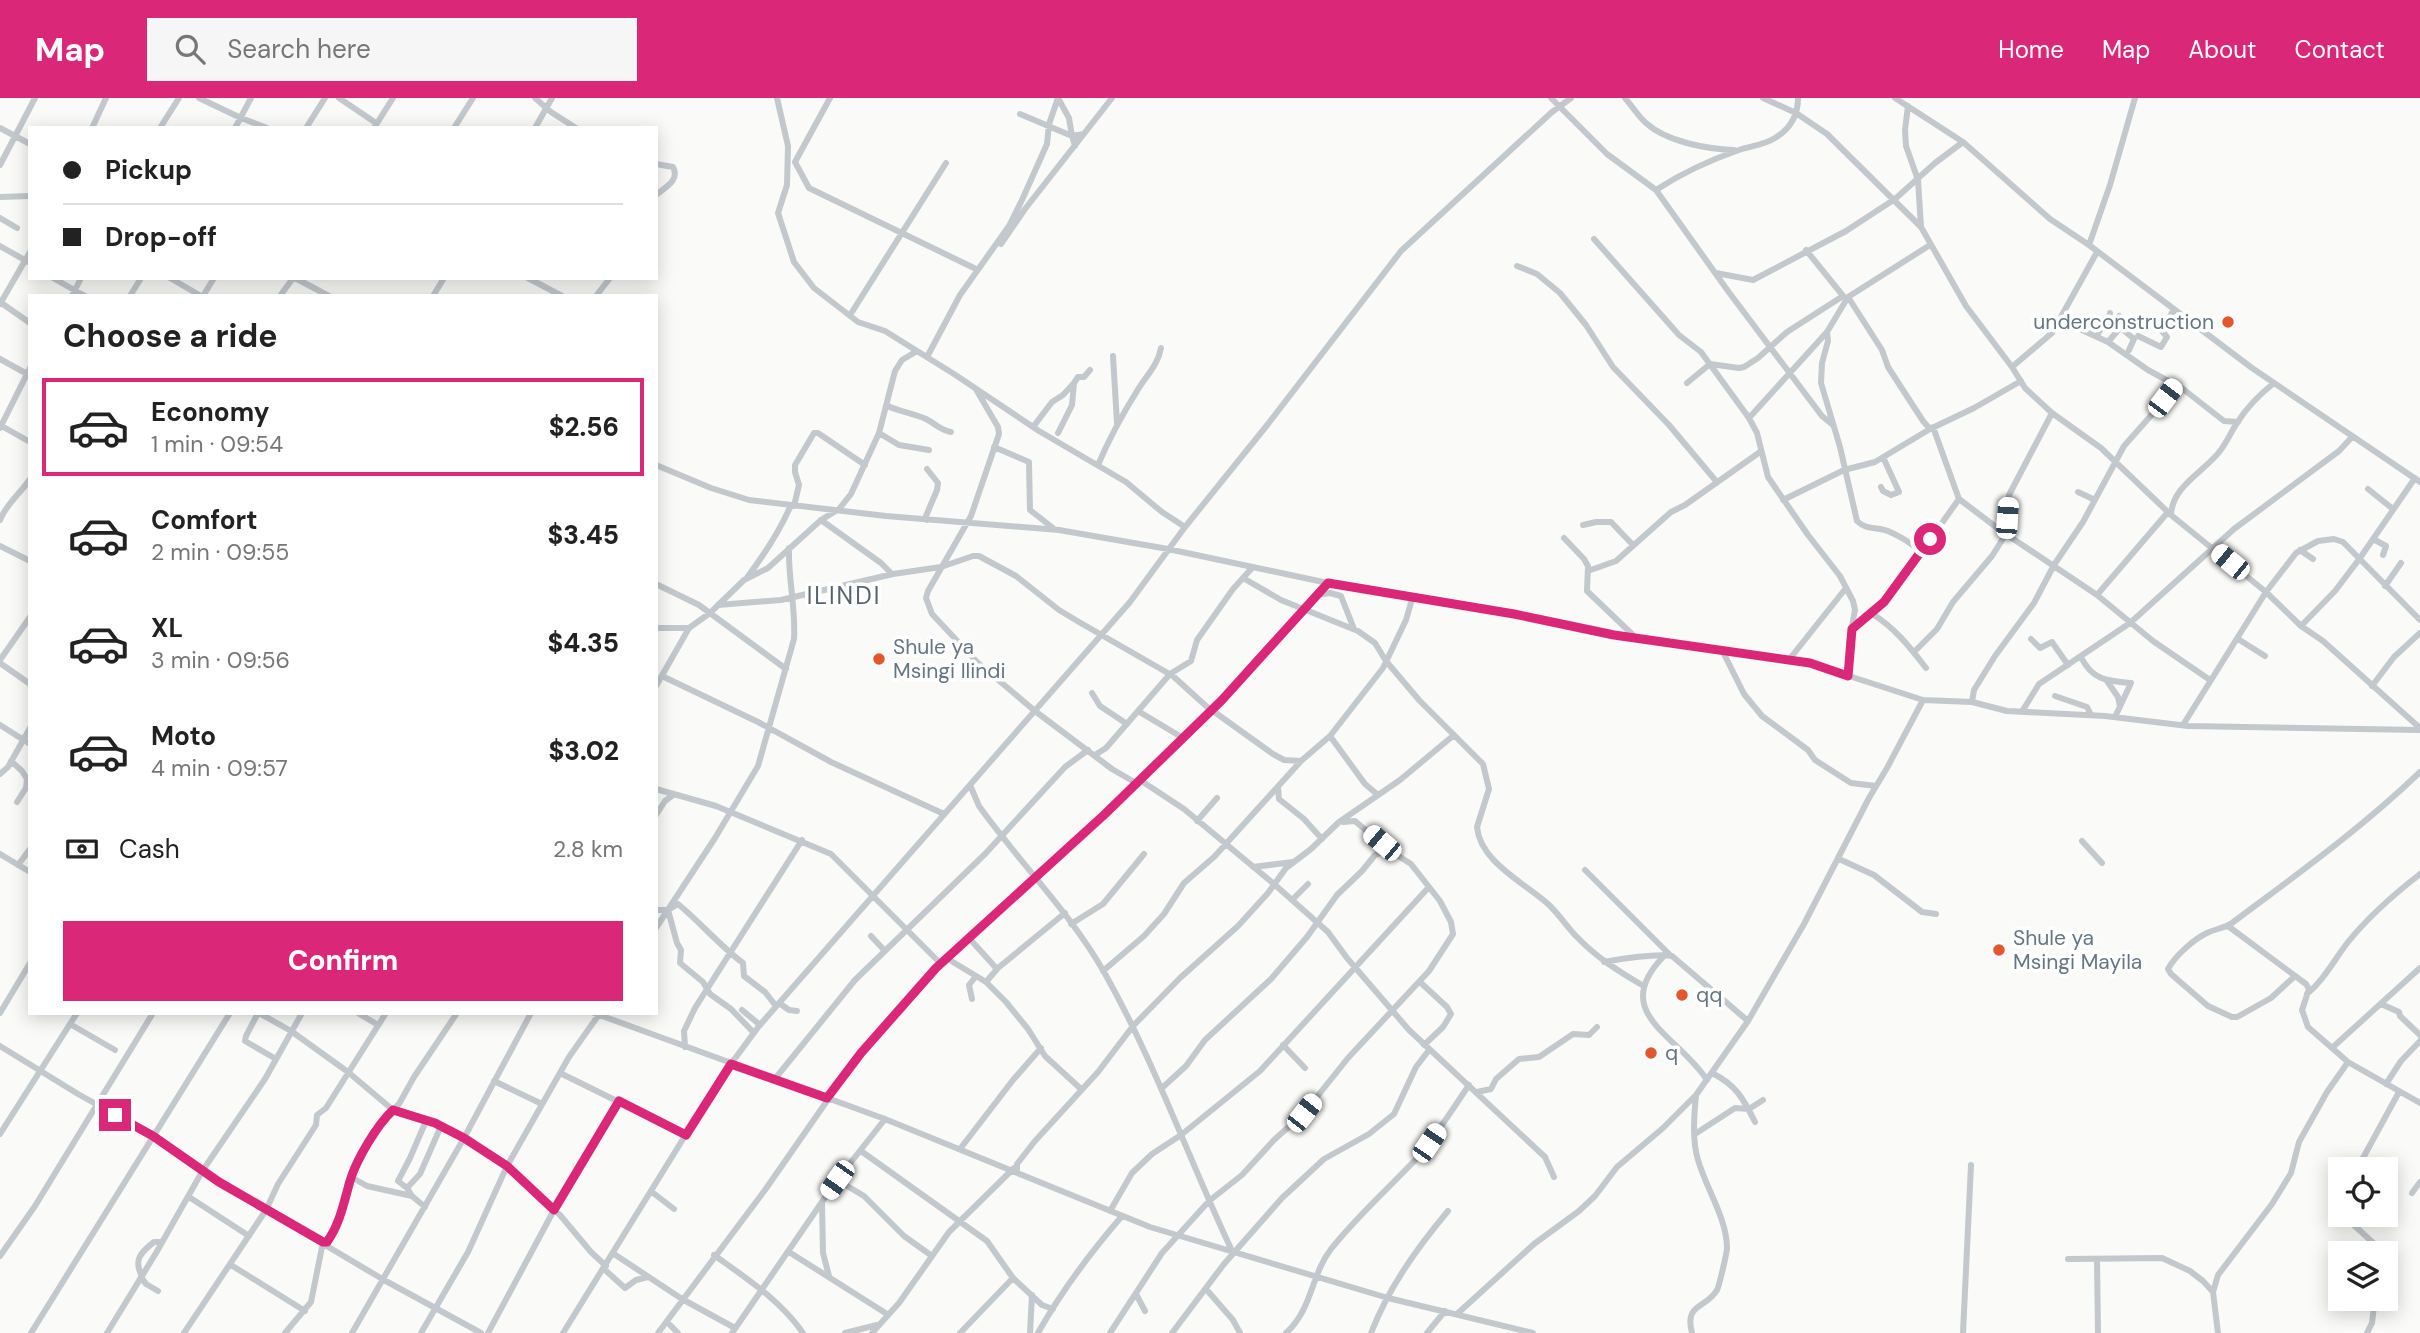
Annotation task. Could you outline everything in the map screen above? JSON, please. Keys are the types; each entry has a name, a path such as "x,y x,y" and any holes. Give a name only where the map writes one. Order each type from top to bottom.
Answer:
{"street":[{"path":"0,165 35,98"},
{"path":"93,126 106,98"},
{"path":"161,126 179,98"},
{"path":"199,98 262,126"},
{"path":"236,126 251,98"},
{"path":"307,126 325,98"},
{"path":"340,98 350,101 375,125 393,98"},
{"path":"455,126 473,98"},
{"path":"535,98 573,126"},
{"path":"536,126 552,98"},
{"path":"777,98 788,146 786,185 778,213 797,267 820,294 858,322 885,331 1032,427 1126,482 1185,527"},
{"path":"830,98 795,162 809,188 975,271"},
{"path":"927,357 975,271 1009,226 1047,144 1058,98"},
{"path":"1058,98 1069,118 1075,146"},
{"path":"975,271 1111,98"},
{"path":"1551,98 1607,154 1656,190 1822,416 1833,425"},
{"path":"563,1333 731,1064 760,1025 1138,592 1185,527 1401,251 1552,112 1571,98"},
{"path":"1625,98 1645,123 1654,128 1703,148 1739,150"},
{"path":"1763,98 1796,113 1827,134 1921,227 1974,319 2012,366 2025,388 2052,413 2101,447 2169,513 2266,592 2301,626 2323,641 2420,729"},
{"path":"1656,190 1680,174 1774,139 1788,127 1796,113 1798,98"},
{"path":"1895,98 1963,142 2050,219 2274,383 2418,480 2393,509 2335,591 2301,626"},
{"path":"2089,245 2110,185 2135,98"},
{"path":"1908,106 1906,146 1918,180 1921,227"},
{"path":"1020,114 1072,136 1084,134"},
{"path":"0,128 28,144"},
{"path":"1716,273 1752,279 1846,231 1895,199 1963,142"},
{"path":"852,313 946,163"},
{"path":"658,164 673,167 676,173 674,180 658,193"},
{"path":"0,197 28,197"},
{"path":"18,197 28,203"},
{"path":"0,218 17,228"},
{"path":"1594,239 1679,335 1701,352 1749,418 1757,433 1768,477 1855,604 1848,676"},
{"path":"1688,383 1710,364 1744,367 1787,332 1930,245"},
{"path":"0,246 27,262 0,303 28,322"},
{"path":"1806,250 1846,297 1882,350 1888,368 1923,421 1932,428 1959,499 2097,595 2130,623 2210,680"},
{"path":"2012,366 2046,340 2060,320 2097,251"},
{"path":"1517,266 1537,274 1560,293 1586,325 1613,367 1669,425 1716,481"},
{"path":"56,280 73,293"},
{"path":"174,280 198,294"},
{"path":"282,294 292,280"},
{"path":"298,280 325,294"},
{"path":"532,280 558,294"},
{"path":"598,294 608,280"},
{"path":"1749,418 1827,332 1846,297"},
{"path":"2138,336 2161,347 2167,337 2161,331 2174,309"},
{"path":"2097,337 2099,330 2110,318 2110,313"},
{"path":"2108,342 2124,323 2119,316"},
{"path":"2060,320 2108,342 2148,370 2176,384 2224,421 2238,422"},
{"path":"2120,327 2134,339 2129,350"},
{"path":"1827,332 1821,383 1859,523 1888,531 1917,548 1921,554"},
{"path":"1098,465 1117,424 1158,362 1161,348"},
{"path":"744,580 768,568 821,520 839,509 851,494 879,433 897,366 917,351"},
{"path":"1113,356 1117,424"},
{"path":"0,359 28,373"},
{"path":"1032,427 1052,402 1063,396 1078,377 1084,377 1090,370"},
{"path":"28,375 1,426 28,441"},
{"path":"1783,500 1844,470 1867,465 1883,457 2021,381"},
{"path":"1058,433 1072,405 1074,383"},
{"path":"2097,595 2169,513 2175,498 2222,449 2238,422 2259,396 2274,383"},
{"path":"1972,702 1974,690 2034,603 2130,437 2176,384"},
{"path":"975,388 999,434 967,523 926,595 932,614 977,662 1035,711 1112,769 1168,797 1318,922 1333,937 1354,967 1427,1048 1545,1157 1554,1177"},
{"path":"888,406 926,419 940,430 951,432"},
{"path":"1914,652 1937,629 1954,602 1992,556 2006,534 2009,495 2052,413"},
{"path":"658,683 689,628 710,613 744,580 771,546 793,505 799,485 795,465 814,433 818,433 865,465"},
{"path":"879,433 899,444 929,450"},
{"path":"2023,710 2035,688 2130,623 2234,529 2339,451 2353,437"},
{"path":"994,447 1028,462 1030,510 1055,530"},
{"path":"1588,571 1616,561 1671,512 1760,452"},
{"path":"1881,487 1891,495 1899,492 1883,457"},
{"path":"658,466 731,495 793,505 928,520 1055,530 1412,599 1514,614 1636,638 1810,663 1923,700 1972,702 2000,710 2091,715 2183,725 2420,729"},
{"path":"927,469 938,483 926,516 928,520"},
{"path":"2368,489 2393,509"},
{"path":"0,520 10,500 26,490"},
{"path":"2078,492 2095,500"},
{"path":"1852,629 1893,592 1959,499"},
{"path":"821,520 881,563 892,575"},
{"path":"1583,525 1611,522 1632,544"},
{"path":"1564,538 1584,559 1588,571 1587,591 1636,638"},
{"path":"2373,538 2386,547 2383,555"},
{"path":"2183,725 2266,592 2300,550 2318,541 2339,540 2420,620"},
{"path":"0,546 28,560"},
{"path":"658,925 760,763 786,669 795,621 789,548"},
{"path":"2300,550 2313,559"},
{"path":"719,605 793,597 941,567 973,556 981,557 1016,576 1059,610 1170,674 1211,710 1284,760 1301,761"},
{"path":"2385,586 2401,562"},
{"path":"774,1080 840,996 985,854 1065,767 1083,752 1091,753 1106,748 1170,674 1191,661 1197,640 1252,568"},
{"path":"1243,578 1281,600 1354,629 1375,643 1386,661 1419,700 1478,758 1485,769 1488,797 1477,827 1479,838 1490,856 1547,902 1576,936 1604,961 1642,985"},
{"path":"657,1333 765,1190 861,1053 941,964 1038,877 1234,687 1328,583"},
{"path":"658,585 694,602 786,669"},
{"path":"1788,661 1846,588"},
{"path":"1315,596 1330,593 1341,596 1354,629"},
{"path":"1103,971 1159,920 1184,883 1214,857 1301,761 1330,736 1360,696 1375,681 1406,620 1412,599"},
{"path":"1871,613 1895,630 1926,668"},
{"path":"28,620 0,661 28,682"},
{"path":"658,628 689,628"},
{"path":"2372,686 2394,657 2420,633"},
{"path":"2031,639 2040,648 2052,642 2068,665"},
{"path":"2238,639 2265,656"},
{"path":"1722,650 1744,694 1762,716 1808,750 1815,760 1852,783 1876,786"},
{"path":"2081,657 2087,670 2107,681 2131,683 2115,717"},
{"path":"662,676 822,757 944,814"},
{"path":"2107,681 2118,697 2120,706"},
{"path":"1092,693 1100,706 1127,724"},
{"path":"2056,696 2087,707 2091,715"},
{"path":"1457,1314 1534,1244 1595,1196 1609,1176 1696,1095 1748,1021 1839,859 1923,700"},
{"path":"1138,711 1183,738"},
{"path":"0,725 27,742 0,774"},
{"path":"872,1333 899,1303 949,1232 995,1185 1014,1168 1017,1169 1021,1158 1098,1072 1133,1026 1182,976 1238,926 1286,868 1339,822 1454,735"},
{"path":"1330,736 1365,784 1378,795"},
{"path":"1284,760 1287,771 1285,779"},
{"path":"11,761 27,779 26,788 17,802"},
{"path":"2295,976 2271,998 2237,1017 2223,1014 2202,1001 2171,974 2169,967 2204,934 2228,926 2394,797 2420,772"},
{"path":"970,785 979,806 1038,877 1103,971 1162,1088 1233,1253"},
{"path":"1278,787 1279,799 1304,819 1322,839"},
{"path":"658,790 702,801 831,854 941,964"},
{"path":"658,812 673,795"},
{"path":"1197,821 1217,798"},
{"path":"1110,1333 1162,1253 1209,1201 1242,1175 1274,1140 1304,1113 1348,1058 1420,982 1444,951 1453,934 1451,922 1429,887 1410,864 1355,821 1339,822"},
{"path":"685,1047 684,1031 706,989 802,840"},
{"path":"2082,841 2102,863"},
{"path":"1162,1088 1186,1066 1205,1040 1271,979 1337,895 1375,855 1389,850"},
{"path":"18,865 28,852"},
{"path":"0,854 28,871"},
{"path":"1071,924 1102,904 1144,854"},
{"path":"1839,859 1874,875 1922,912 1936,914"},
{"path":"1254,867 1294,861"},
{"path":"1585,870 1668,955 1748,1021"},
{"path":"2307,995 2381,906 2420,874"},
{"path":"1293,900 1308,884"},
{"path":"1110,1211 1132,1173 1152,1154 1181,1135 1259,1071 1429,887"},
{"path":"658,910 668,910 678,904 743,963 744,976 747,979 778,1004 797,1011"},
{"path":"668,910 681,950 680,963 703,982 711,996 731,1009 754,1033"},
{"path":"986,982 997,969 1065,913"},
{"path":"2228,926 2308,986 2302,1010 2304,1019 2317,1036 2333,1046 2348,1062 2420,1103"},
{"path":"871,936 885,951"},
{"path":"970,938 997,969"},
{"path":"1604,961 1668,955"},
{"path":"1668,955 1652,969 1642,985 1642,1002 1647,1014 1707,1080"},
{"path":"948,959 986,982 1006,1002 1045,1056 1081,1089"},
{"path":"0,1013 28,966"},
{"path":"2333,1046 2420,968"},
{"path":"972,999 969,985 976,976"},
{"path":"1172,1333 1267,1213 1313,1169 1348,1144 1369,1134 1394,1114 1416,1067 1451,1014 1420,982"},
{"path":"2381,1004 2399,1012 2420,1035"},
{"path":"743,1010 760,1025"},
{"path":"0,1134 76,1015"},
{"path":"0,1256 35,1206 152,1015"},
{"path":"31,1333 229,1015"},
{"path":"258,1015 246,1041 276,1059"},
{"path":"263,1015 291,1031 348,1072 393,1110 441,1126 507,1166 566,1220 585,1246 625,1288 638,1279 648,1277"},
{"path":"107,1333 203,1170 265,1079 301,1015"},
{"path":"361,1015 378,1026"},
{"path":"184,1333 266,1210 278,1184 316,1125 317,1115 326,1108 385,1015"},
{"path":"323,1242 327,1242 335,1229 351,1177 379,1126 399,1104 456,1015"},
{"path":"352,1333 425,1208 530,1015"},
{"path":"421,1333 468,1252 507,1166 560,1073 597,1015"},
{"path":"601,1015 885,1119 1122,1216 1178,1236 1388,1298 1533,1333"},
{"path":"70,1024 115,1050"},
{"path":"1477,1092 1491,1088 1496,1079 1519,1059 1539,1057 1573,1034 1589,1034 1597,1027"},
{"path":"2386,1084 2401,1061 2420,1041"},
{"path":"1283,1045 1305,1068"},
{"path":"0,1046 96,1105 153,1136 266,1210 384,1280 481,1333"},
{"path":"960,1149 1041,1048"},
{"path":"2218,1333 2213,1292 2218,1275 2272,1204 2288,1178 2299,1142 2348,1062"},
{"path":"560,1073 686,1135"},
{"path":"1712,1073 1729,1081 1755,1122"},
{"path":"494,1081 542,1104"},
{"path":"1286,1333 1307,1305 1315,1275 1331,1250 1429,1143 1469,1085"},
{"path":"2364,1157 2399,1092"},
{"path":"1692,1333 1690,1318 1697,1307 1718,1288 1727,1248 1717,1206 1698,1158 1695,1134 1696,1095"},
{"path":"1695,1134 1735,1108 1749,1109 1763,1100"},
{"path":"488,1333 554,1210 619,1101"},
{"path":"614,1254 734,1330 837,1180 885,1119"},
{"path":"425,1208 398,1181 426,1121"},
{"path":"407,1188 420,1174 441,1126"},
{"path":"861,1152 991,1245 1013,1278 1044,1307 1054,1309"},
{"path":"1963,1333 1970,1165"},
{"path":"351,1177 368,1186 412,1196"},
{"path":"837,1180 864,1196 904,1236 932,1256"},
{"path":"2412,1193 2420,1182"},
{"path":"652,1192 674,1209"},
{"path":"189,1197 249,1236"},
{"path":"822,1201 823,1253 829,1276"},
{"path":"1371,1333 1404,1268 1448,1211"},
{"path":"1038,1333 1088,1260 1091,1251 1122,1216"},
{"path":"2356,1227 2371,1241"},
{"path":"158,1291 145,1284 137,1265 139,1257 154,1242 162,1242"},
{"path":"285,1333 305,1311 313,1297 323,1242"},
{"path":"789,1252 887,1314"},
{"path":"715,1255 761,1289 790,1315 803,1333"},
{"path":"2067,1259 2162,1258 2190,1272 2213,1292"},
{"path":"2097,1259 2098,1333"},
{"path":"231,1265 305,1311"},
{"path":"960,1333 1013,1278"},
{"path":"1206,1289 1233,1320 1240,1333"},
{"path":"1136,1294 1145,1311"},
{"path":"1030,1333 1032,1295"},
{"path":"1427,1333 1446,1311"},
{"path":"2367,1333 2373,1311"},
{"path":"667,1322 678,1333"},
{"path":"845,1333 877,1325"}],"place":[{"name":"underconstruction","path":"2228,322"},
{"name":"Shule ya Msingi Ilindi","path":"879,659"},
{"name":"Shule ya Msingi Mayila","path":"1999,950"},
{"name":"qq","path":"1682,995"},
{"name":"q","path":"1651,1053"}],"district":[{"name":"ILINDI","path":"844,596"}],"route":[{"path":"115,1115 153,1136 219,1182 323,1242 327,1242 335,1229 352,1175 379,1126 393,1110 435,1123 464,1138 507,1166 554,1210 619,1101 686,1135 731,1064 827,1098 861,1053 936,968 1038,877 1222,700 1328,583 1514,614 1614,635 1810,663 1848,676 1852,629 1893,592 1930,539"}]}
